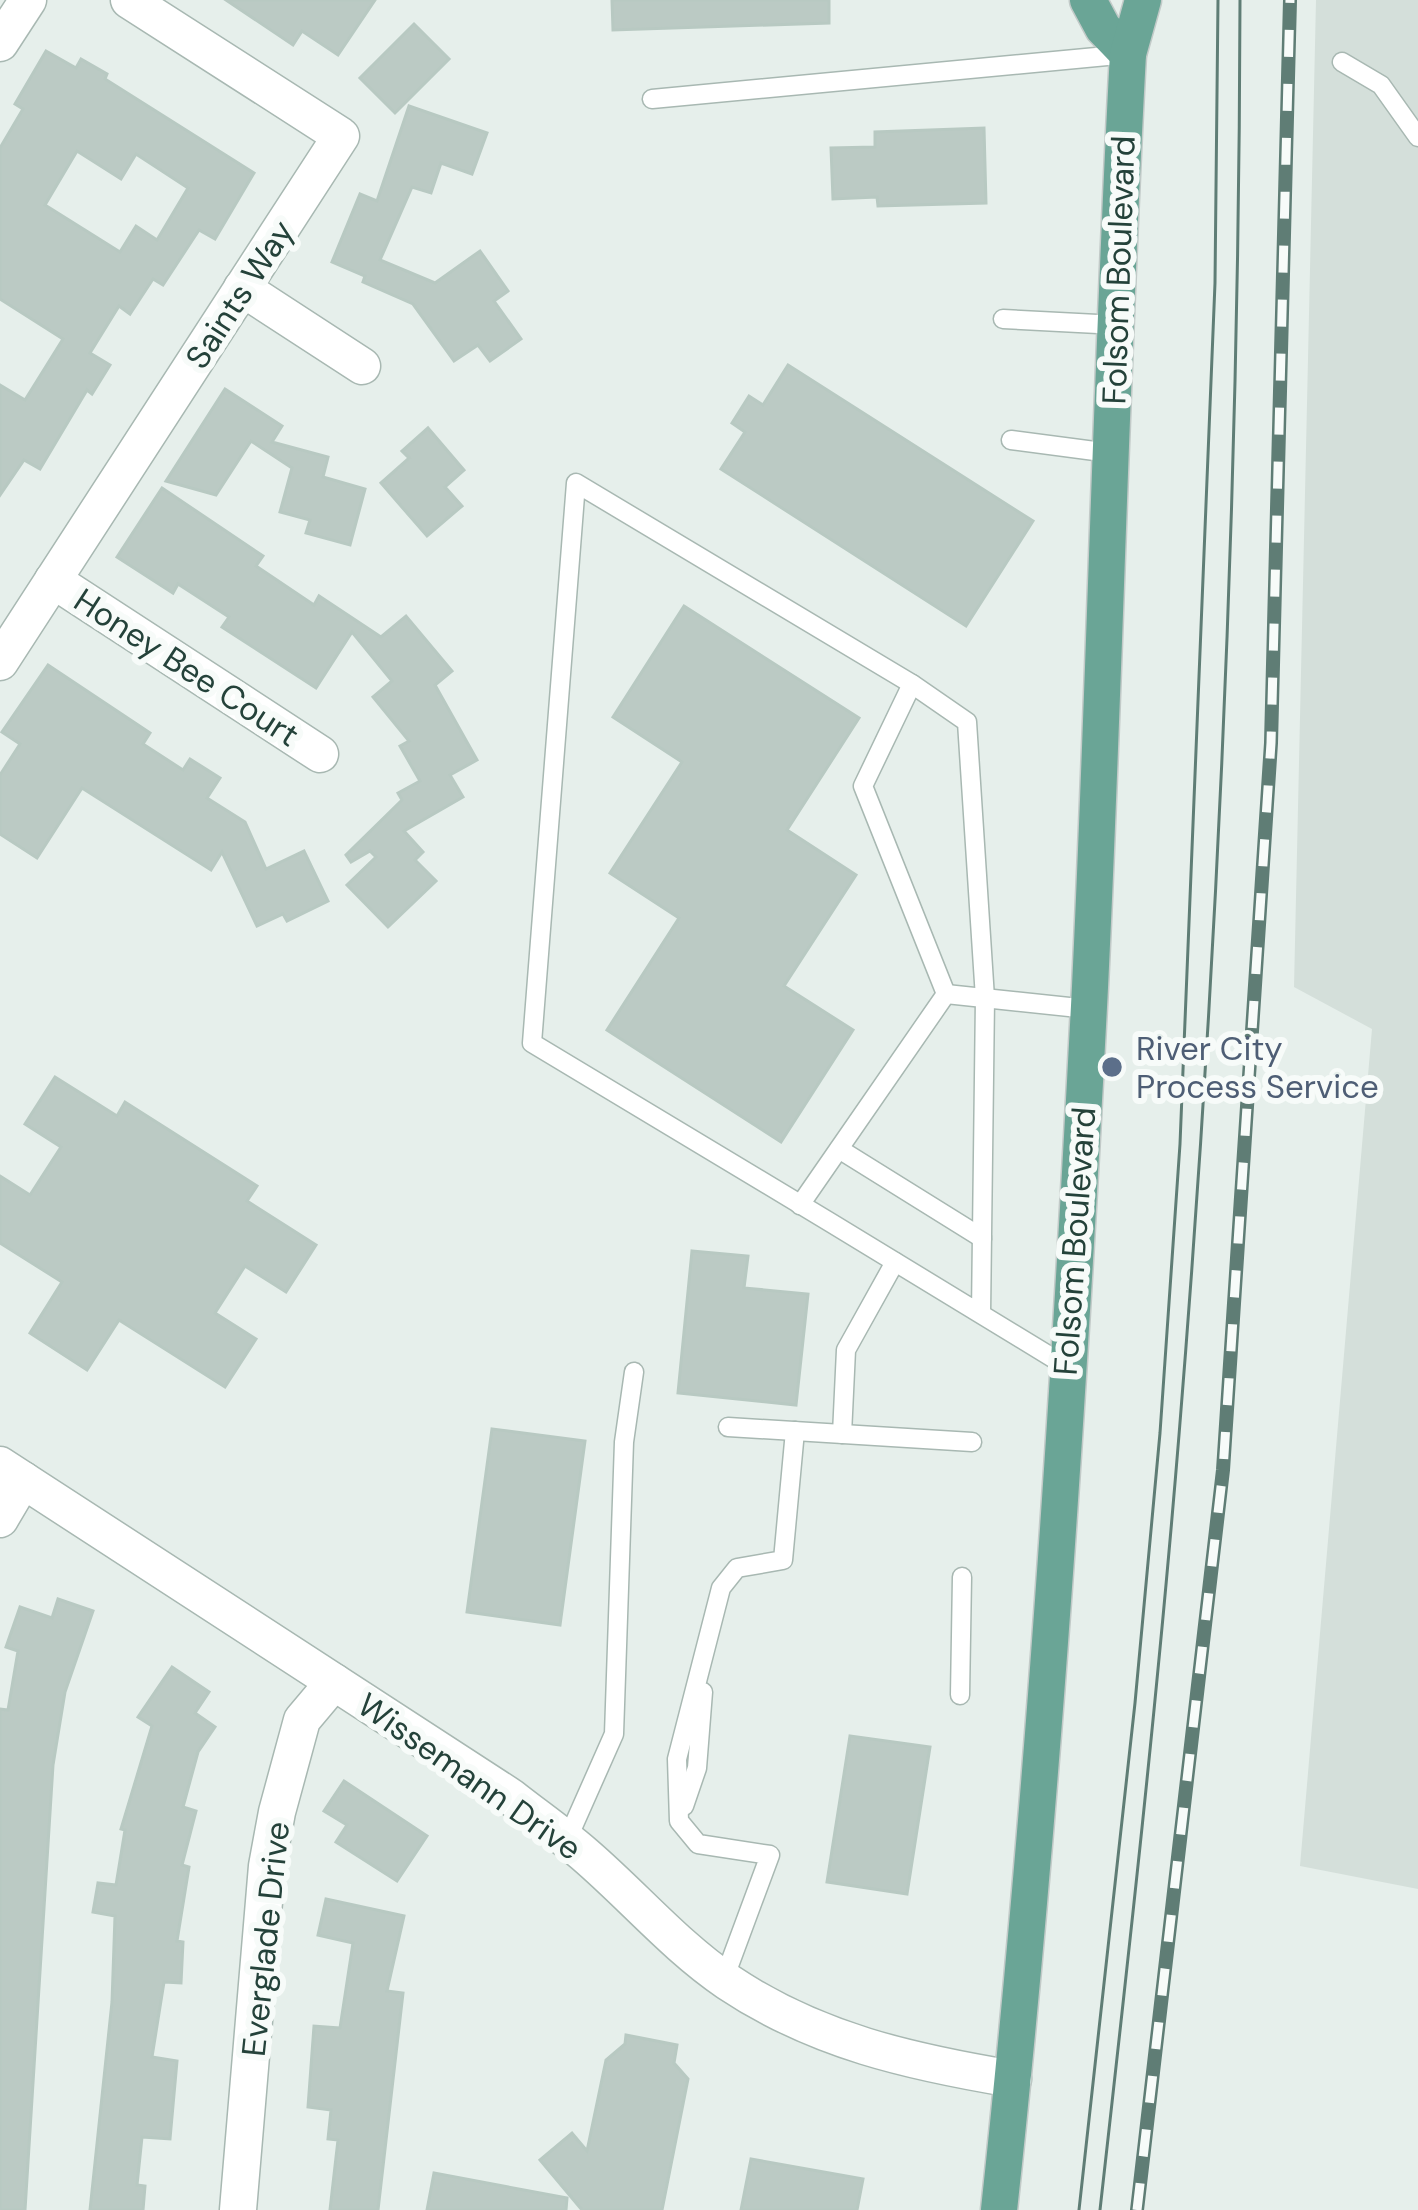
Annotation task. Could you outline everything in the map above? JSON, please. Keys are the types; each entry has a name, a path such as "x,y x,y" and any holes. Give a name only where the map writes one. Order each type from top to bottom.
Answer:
{"main road":[{"path":"1088,0 1103,28 1128,54"},
{"name":"Folsom Boulevard","path":"999,2210 1066,1366 1088,1010 1128,54 1143,0"}],"street":[{"path":"0,43 28,0"},
{"name":"Saints Way","path":"0,662 341,136 129,0"},
{"path":"242,288 362,366"},
{"name":"Honey Bee Court","path":"53,580 320,754"},
{"path":"0,1519 11,1473"},
{"name":"Wissemann Drive","path":"11,1473 511,1797 567,1840 724,1979 784,2015 843,2041 887,2055 1013,2079"},
{"name":"Everglade Drive","path":"238,2210 267,1866 302,1720 334,1682"}],"lane":[{"path":"652,98 1128,54"},
{"path":"1342,62 1381,85 1418,137"},
{"path":"1003,319 1117,325"},
{"path":"1011,440 1110,453"},
{"path":"981,1314 986,998 968,722 576,483 532,1042 1066,1366"},
{"path":"912,684 863,786 946,994"},
{"path":"946,994 1088,1010"},
{"path":"800,1205 946,994"},
{"path":"839,1149 982,1238"},
{"path":"842,1434 846,1350 895,1262"},
{"path":"567,1840 614,1734 624,1442 634,1372"},
{"path":"728,1427 972,1442"},
{"path":"724,1979 770,1855 698,1844 679,1821 677,1759 721,1588 737,1568 783,1560 795,1431"},
{"path":"960,1695 962,1577"}],"shaded area":[{"path":"1316,0 1418,0 1418,1889 1300,1866 1372,1029 1294,987"}],"building":[{"path":"226,0 375,0 338,55 302,31 293,45"},
{"path":"612,0 829,0 829,23 613,30"},
{"path":"414,24 449,59 395,113 360,78"},
{"path":"46,51 76,68 81,59 254,173 215,239 199,230 163,285 153,279 130,314 119,306 90,353 110,365 92,394 87,390 40,469 24,460 0,495 0,385 25,400 63,339 0,299 0,148 23,109 15,104","holes":["77,151 121,179 136,154 188,188 157,240 136,226 120,252 45,205"]},
{"path":"409,106 487,133 472,174 441,163 431,193 412,187 380,260 435,283 480,251 508,291 494,301 521,339 490,361 478,345 454,361 413,304 332,262 360,194 377,201"},
{"path":"984,128 986,203 878,206 877,197 833,199 831,148 875,147 875,132"},
{"path":"788,365 1033,521 966,626 721,469 745,432 732,423 749,396 763,405"},
{"path":"225,389 282,426 272,442 328,457 323,477 365,489 350,545 306,533 310,520 280,512 292,468 251,441 216,495 166,481"},
{"path":"428,428 464,470 445,487 462,506 427,536 381,483 409,458 402,451"},
{"path":"162,488 263,556 256,566 314,605 319,596 381,637 406,616 452,671 435,685 477,760 450,775 463,797 404,831 423,852 415,860 436,881 388,927 347,885 376,857 370,851 351,862 346,855 402,800 398,793 420,781 400,746 409,741 373,697 392,681 352,632 316,688 222,627 229,617 178,584 173,593 117,557"},
{"path":"684,606 859,718 787,830 856,875 784,986 853,1030 781,1142 607,1030 679,918 610,873 682,762 613,717"},
{"path":"48,665 150,733 143,744 183,770 190,759 220,778 207,798 245,822 266,869 304,851 328,901 287,921 283,914 257,926 222,852 211,870 82,788 37,858 0,834 0,775 20,744 2,732"},
{"path":"55,1077 117,1116 125,1102 257,1186 247,1201 316,1245 286,1292 245,1266 215,1313 256,1339 225,1387 119,1320 87,1370 30,1333 62,1282 0,1243 0,1176 30,1195 61,1147 25,1124"},
{"path":"692,1251 748,1256 744,1288 808,1294 796,1405 678,1393"},
{"path":"492,1429 585,1441 560,1625 467,1612"},
{"path":"58,1599 93,1611 65,1692 53,1765 25,2210 0,2210 0,1709 8,1710 18,1651 6,1647 20,1607 52,1618"},
{"path":"172,1667 209,1692 195,1713 215,1727 198,1752 183,1807 196,1811 182,1865 189,1867 177,1941 183,1942 181,1983 164,1982 152,2057 177,2061 170,2139 142,2137 137,2185 145,2186 143,2210 90,2210 112,2002 115,1916 93,1912 98,1883 116,1885 125,1830 121,1829 152,1726 138,1717"},
{"path":"850,1736 930,1747 907,1894 827,1882"},
{"path":"344,1781 427,1836 397,1881 336,1842 347,1825 324,1811"},
{"path":"326,1899 404,1916 387,1991 403,1993 378,2210 330,2210 338,2140 328,2139 331,2110 308,2107 314,2026 340,2028 353,1943 318,1935"},
{"path":"626,2035 677,2045 674,2063 688,2079 662,2210 582,2210 540,2160 572,2133 587,2151 606,2060 625,2044"},
{"path":"751,2159 863,2179 857,2210 741,2210"},
{"path":"434,2173 567,2198 566,2210 427,2210"}],"tram line":[{"path":"1079,2210 1135,1703 1180,1144 1215,283 1218,0"},
{"path":"1100,2210 1162,1629 1205,1077 1231,538 1240,0"}],"railway":[{"path":"1137,2210 1223,1470 1271,743 1290,0"}],"place":[{"name":"River City Process Service","path":"1112,1067"}]}
